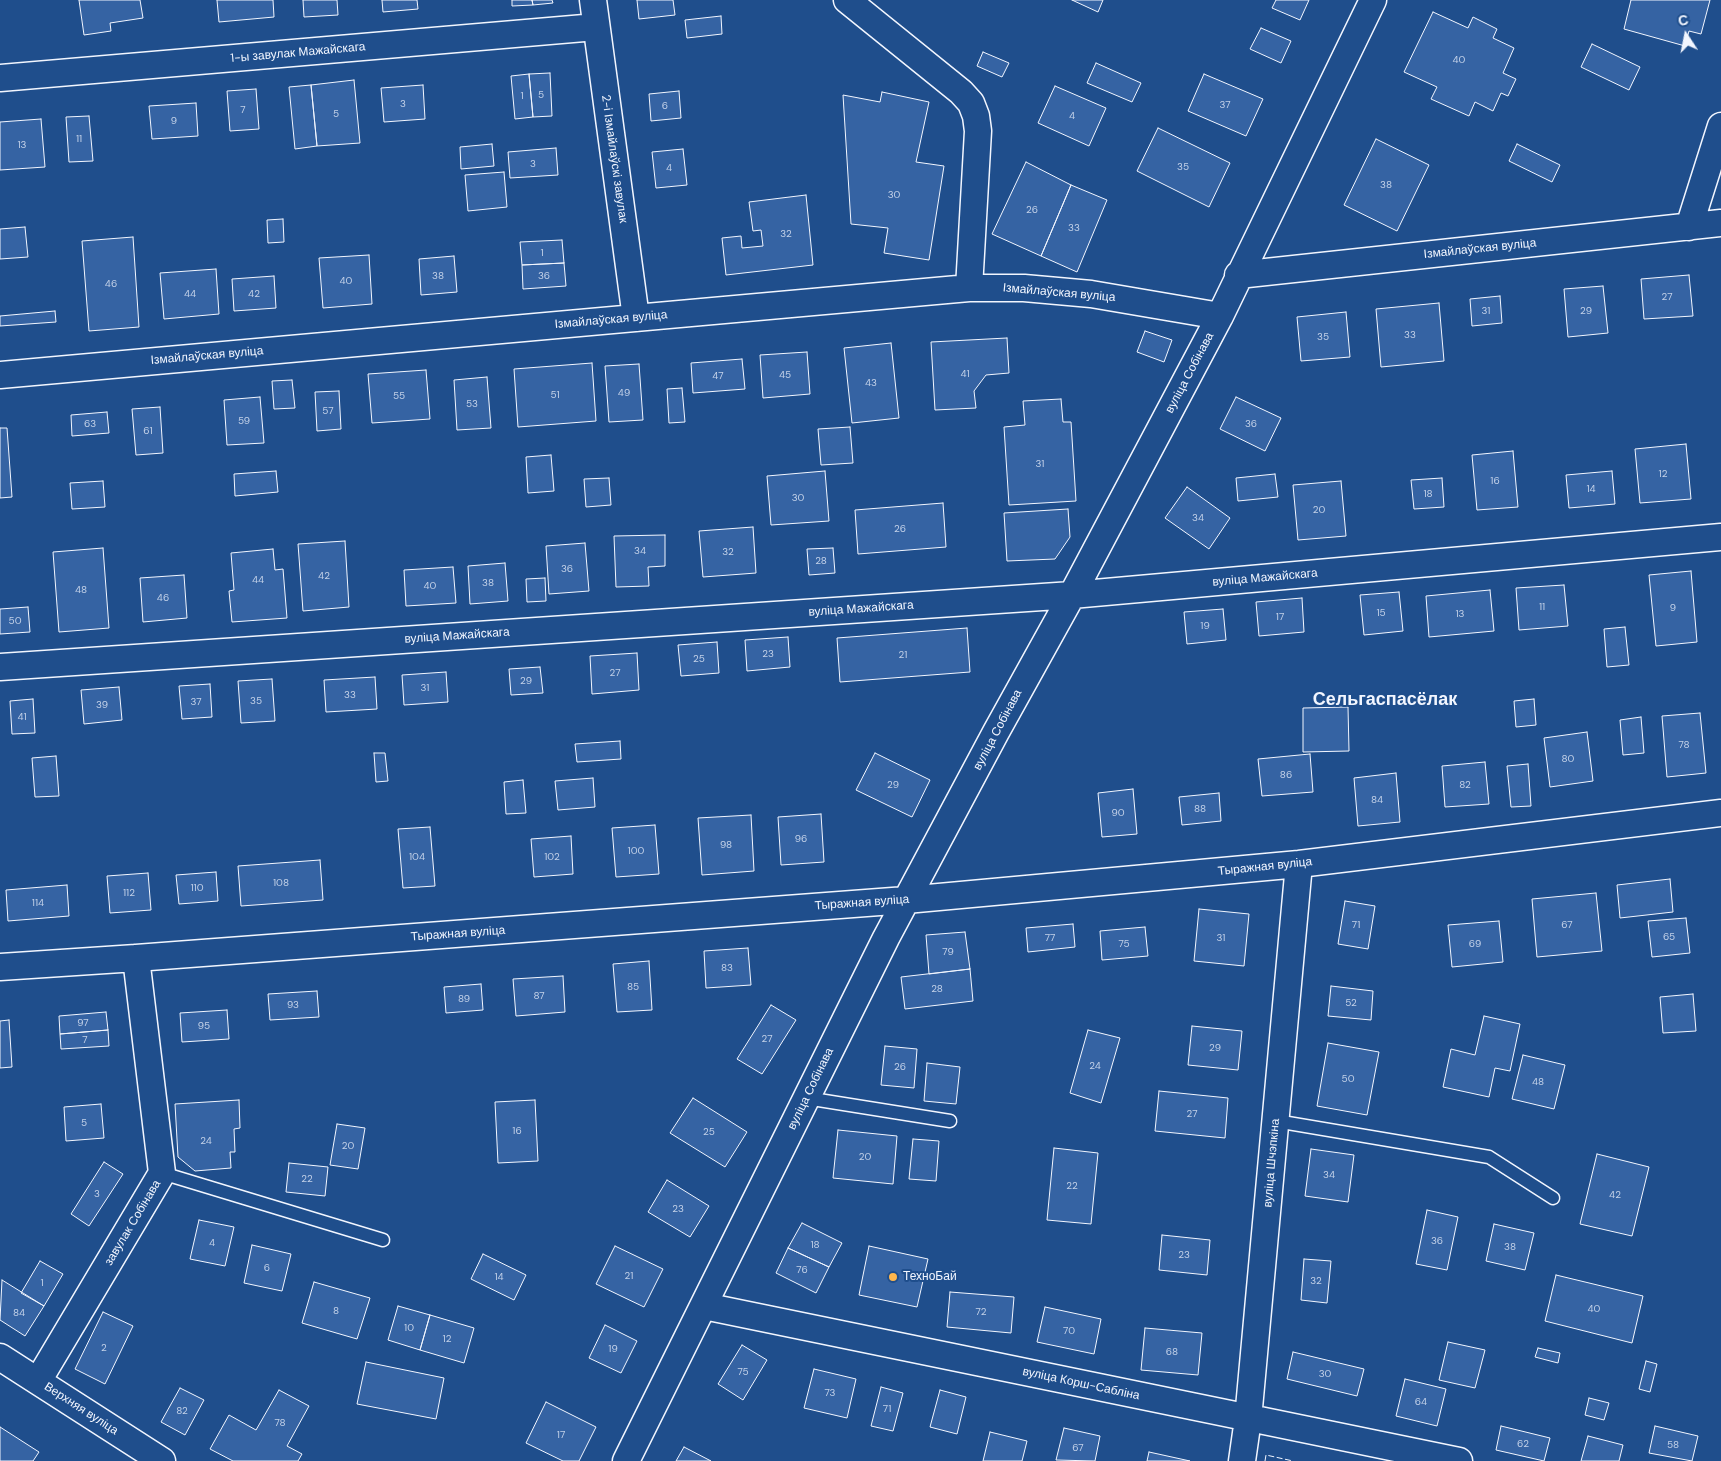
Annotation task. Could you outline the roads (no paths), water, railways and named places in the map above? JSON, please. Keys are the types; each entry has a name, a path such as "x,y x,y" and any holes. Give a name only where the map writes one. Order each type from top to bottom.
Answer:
{"street":[{"name":"2-і Ізмайлаўскі завулак","path":"594,0 596,27 636,318"},
{"path":"847,0 971,103 976,116 978,131 969,288"},
{"name":"вуліца Собінава","path":"626,1461 906,900 1072,595 1220,316 1238,275 1372,0"},
{"name":"1-ы завулак Мажайскага","path":"0,78 596,27"},
{"path":"1688,227 1721,126"},
{"name":"Ізмайлаўская вуліца","path":"1238,275 1721,223"},
{"name":"Ізмайлаўская вуліца","path":"0,375 969,288 1024,288 1091,294 1220,316"},
{"name":"вуліца Мажайскага","path":"0,667 1072,595 1721,537"},
{"name":"Тыражная вуліца","path":"0,967 906,900 1299,864 1721,813"},
{"name":"вуліца Шчэпкіна","path":"1242,1461 1248,1419 1299,864"},
{"name":"завулак Собінава","path":"38,1381 162,1174 136,958"},
{"name":"вуліца Корш-Сабліна","path":"704,1306 1459,1461"},
{"name":"Верхняя вуліца","path":"0,1357 162,1461"}],"lane":[{"path":"806,1098 950,1121"},
{"path":"1276,1121 1489,1157 1553,1198"},
{"path":"162,1174 382,1240"}],"place":[{"name":"ТехноБай","path":"893,1277"}],"district":[{"name":"Сельгаспасёлак","path":"1385,700"}]}
